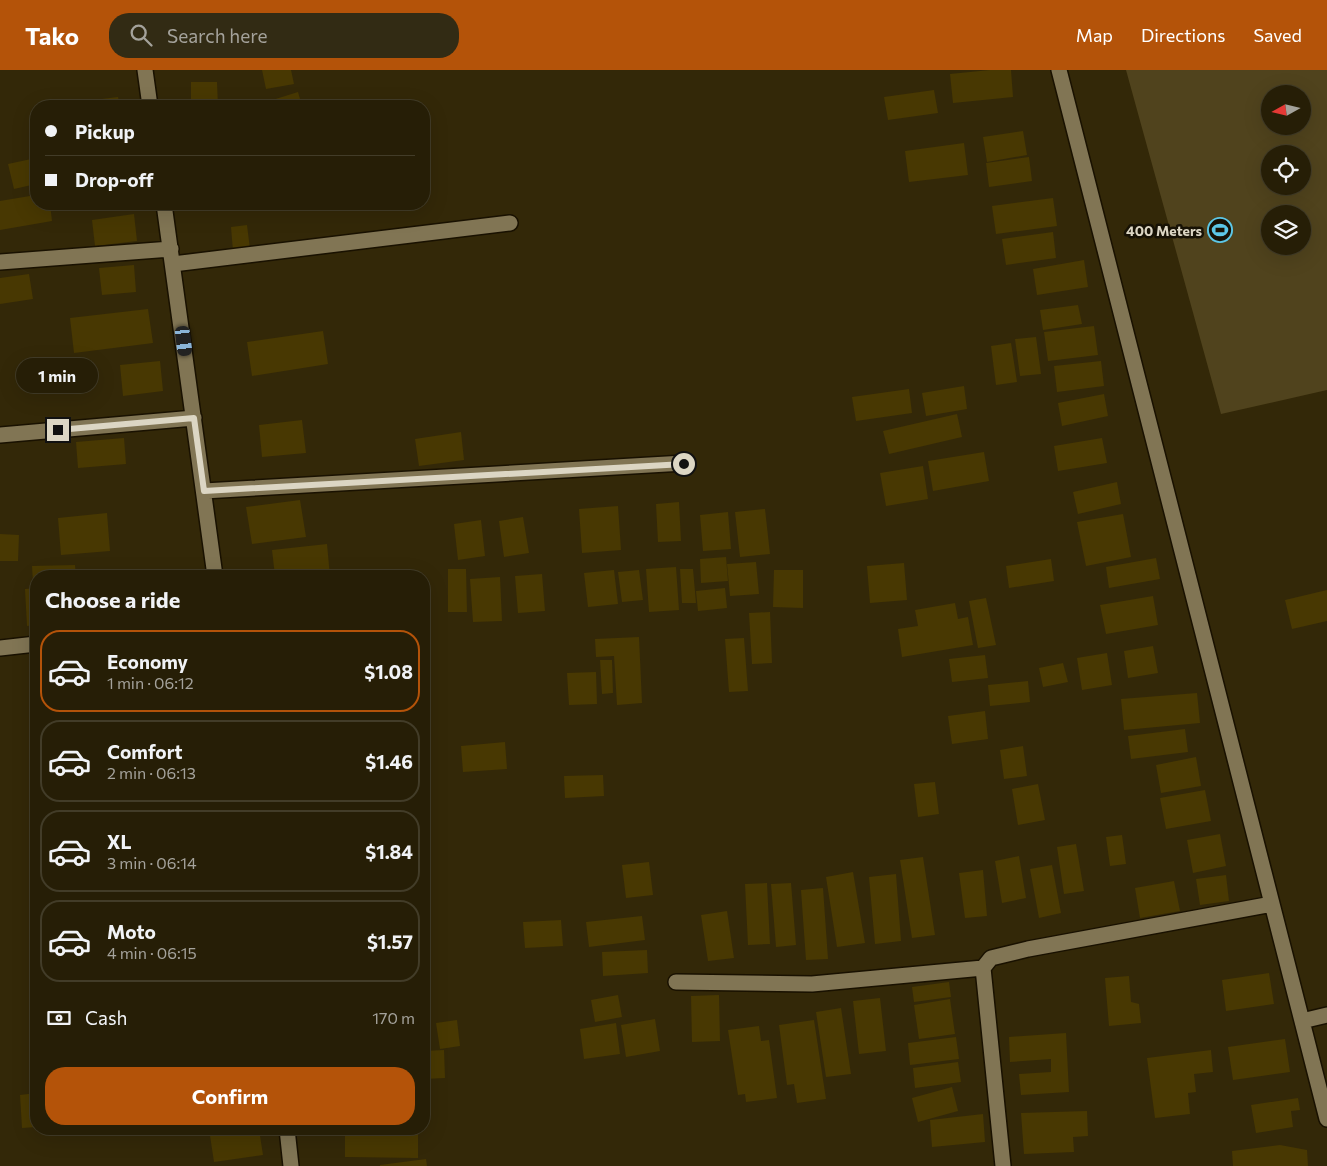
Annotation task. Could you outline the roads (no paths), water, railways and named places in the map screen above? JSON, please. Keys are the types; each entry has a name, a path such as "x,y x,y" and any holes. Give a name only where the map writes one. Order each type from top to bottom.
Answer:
{"street":[{"path":"145,70 149,100"},
{"path":"1059,70 1327,1119"},
{"path":"165,210 214,570"},
{"path":"0,262 172,256 510,223"},
{"path":"0,435 194,418"},
{"path":"204,491 684,464"},
{"path":"0,648 30,645"},
{"path":"1003,1166 983,968 991,958 1028,949 1272,904"},
{"path":"676,982 812,984 983,968"},
{"path":"1302,1020 1327,1015"},
{"path":"288,1135 291,1166"}],"place":[{"name":"400 Meters","path":"1220,230"}]}
